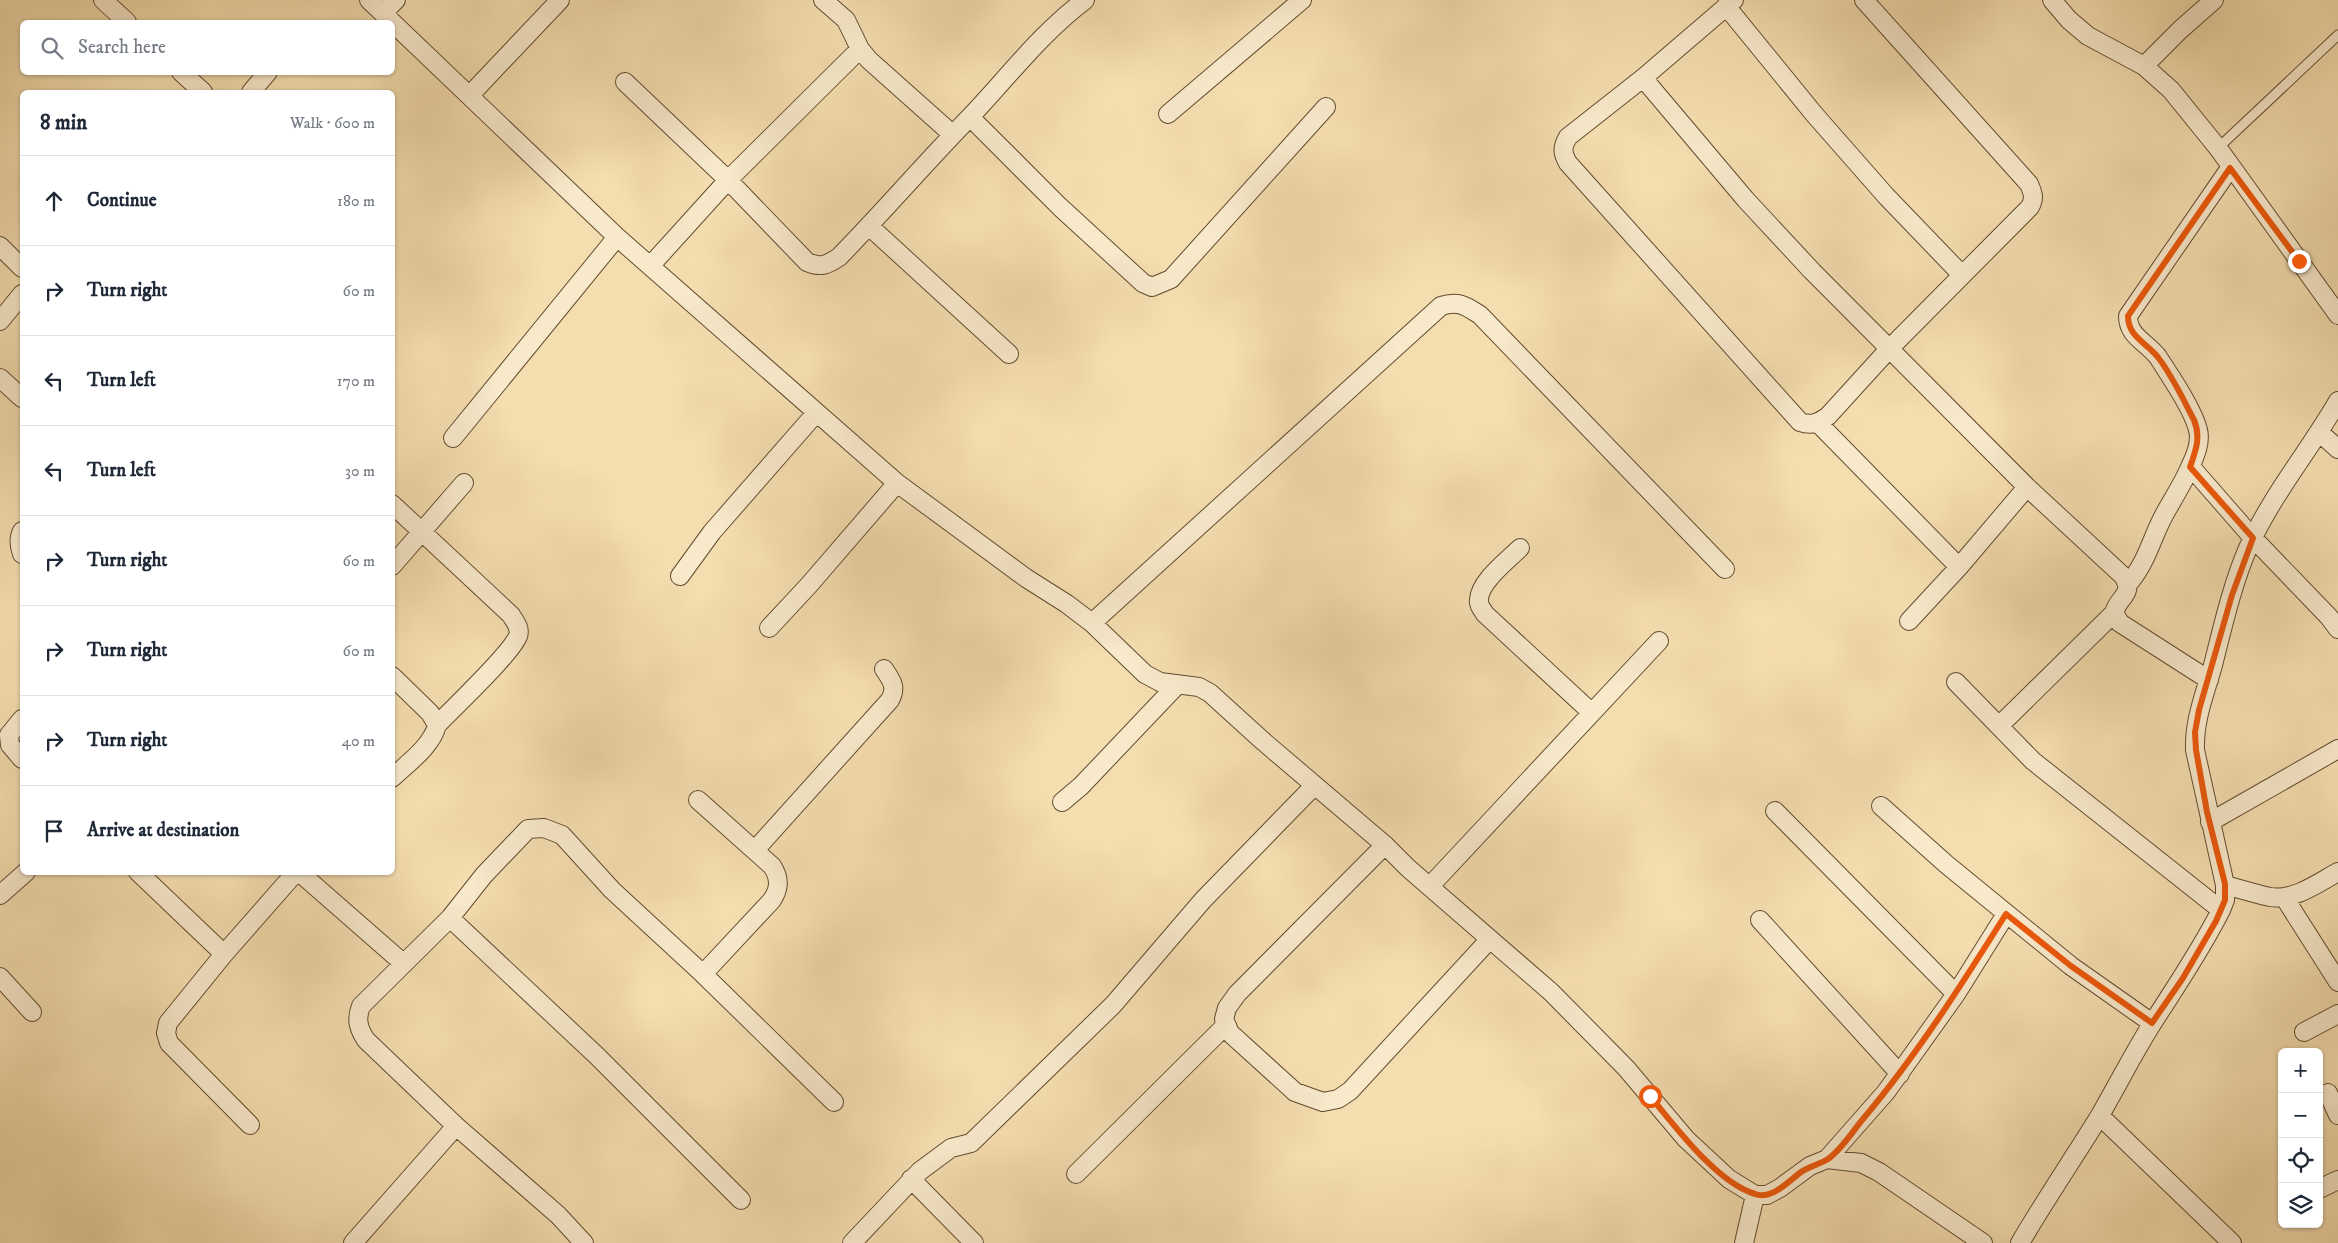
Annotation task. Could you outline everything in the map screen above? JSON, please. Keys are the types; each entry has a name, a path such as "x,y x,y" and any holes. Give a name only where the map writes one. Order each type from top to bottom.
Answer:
{"street":[{"path":"103,0 125,20"},
{"path":"369,0 390,20"},
{"path":"383,13 396,0"},
{"path":"470,95 560,0"},
{"path":"823,0 846,20 860,48 869,60 952,134"},
{"path":"625,82 728,180 807,262 818,267 827,265 839,257 952,134 970,117 1035,43 1059,20 1085,0"},
{"path":"1168,114 1302,0"},
{"path":"1864,0 2029,184 2033,193 2033,201 2030,207 1890,348 1828,416 1818,423 1809,425 1800,422 1568,163 1563,154 1563,145 1568,137 1643,78 1730,3 1814,114 1886,196 1962,275"},
{"path":"2052,0 2068,20 2088,36 2144,66 2180,100 2218,148 2230,168 2338,315"},
{"path":"2144,66 2214,0"},
{"path":"395,24 617,237 897,483 944,520 1092,623 1145,674 1160,682 1199,687 1210,693 1551,992 1626,1068 1686,1139 1720,1173 1755,1194 1773,1192 1810,1166 1827,1159 1900,1074 1956,994 2006,914"},
{"path":"650,266 728,180 860,48"},
{"path":"184,75 201,90"},
{"path":"252,90 265,75"},
{"path":"1643,78 1760,214 1812,271 2027,487 2123,576 2128,584"},
{"path":"970,117 1060,207 1143,283 1152,287 1171,279 1326,107"},
{"path":"1999,726 2114,613 2127,591 2128,584 2137,574 2144,561 2162,519 2190,467 2199,432 2156,354 2133,334 2128,325 2128,316 2230,168"},
{"path":"869,226 1009,354"},
{"path":"453,438 617,237"},
{"path":"0,246 20,266"},
{"path":"0,321 20,296"},
{"path":"1092,623 1441,306 1452,302 1461,303 1480,315 1725,569"},
{"path":"0,378 20,396"},
{"path":"2020,1243 2045,1200 2100,1116 2122,1073 2152,1023 2183,978 2225,900 2225,884 2210,822 2196,750 2195,732 2199,710 2232,595 2253,538 2283,484 2338,401"},
{"path":"680,576 712,532 816,413"},
{"path":"1818,423 1959,567"},
{"path":"2319,432 2338,449"},
{"path":"2190,467 2338,629"},
{"path":"395,563 464,483"},
{"path":"769,628 810,585 897,483"},
{"path":"1909,621 1959,567 2027,487"},
{"path":"395,507 511,615 519,627 518,635 503,656 437,725 435,734 429,742 395,775"},
{"path":"20,536 20,549"},
{"path":"1520,548 1485,583 1480,591 1479,605 1485,614 1591,712"},
{"path":"2114,613 2120,623 2127,628 2208,680"},
{"path":"1430,886 1659,641"},
{"path":"755,850 890,700 895,691 893,683 884,669"},
{"path":"395,679 430,713 437,725"},
{"path":"1956,682 2033,761 2221,910"},
{"path":"1062,802 1081,786 1177,685"},
{"path":"20,721 9,735 10,745 20,757"},
{"path":"2210,822 2338,748"},
{"path":"852,1243 911,1179 951,1148 971,1143 1113,1005 1203,900 1314,786"},
{"path":"698,800 755,850 777,873 778,880 777,893 702,974"},
{"path":"1881,806 2006,914 2071,966 2152,1023"},
{"path":"1774,811 1956,994"},
{"path":"584,1243 558,1215 456,1126 366,1040 360,1031 358,1014 361,1006 450,918 484,875 528,829 544,828 562,835 612,890 834,1102"},
{"path":"1385,845 1236,994 1227,1008 1224,1019 1230,1033 1295,1092 1323,1102 1338,1099 1350,1091 1490,939"},
{"path":"2225,884 2271,897 2284,897 2299,893 2338,872"},
{"path":"0,895 23,875"},
{"path":"141,875 224,954"},
{"path":"250,1125 169,1043 166,1033 168,1023 224,954 294,875"},
{"path":"300,875 403,963"},
{"path":"2284,897 2338,982"},
{"path":"450,918 597,1056 741,1200"},
{"path":"1760,920 1900,1074"},
{"path":"0,977 32,1012"},
{"path":"2304,1032 2338,1014"},
{"path":"1076,1174 1226,1026"},
{"path":"2328,1093 2338,1115"},
{"path":"2100,1116 2214,1237 2232,1243"},
{"path":"353,1243 456,1126"},
{"path":"1827,1159 1868,1165 1984,1243"},
{"path":"911,1179 974,1243"},
{"path":"2323,1187 2338,1180"},
{"path":"1747,1241 1755,1194"}],"lane":[{"path":"2218,148 2338,35"}],"route":[{"path":"1650,1096 1686,1139 1729,1180 1755,1194 1767,1194 1780,1188 1810,1166 1827,1159 1886,1092 1956,994 2006,914 2071,966 2152,1023 2183,978 2216,921 2225,900 2225,884 2207,812 2196,750 2195,732 2199,710 2232,595 2253,538 2190,467 2198,445 2199,432 2175,384 2156,354 2133,334 2128,325 2128,316 2193,225 2230,168 2299,261"}]}
